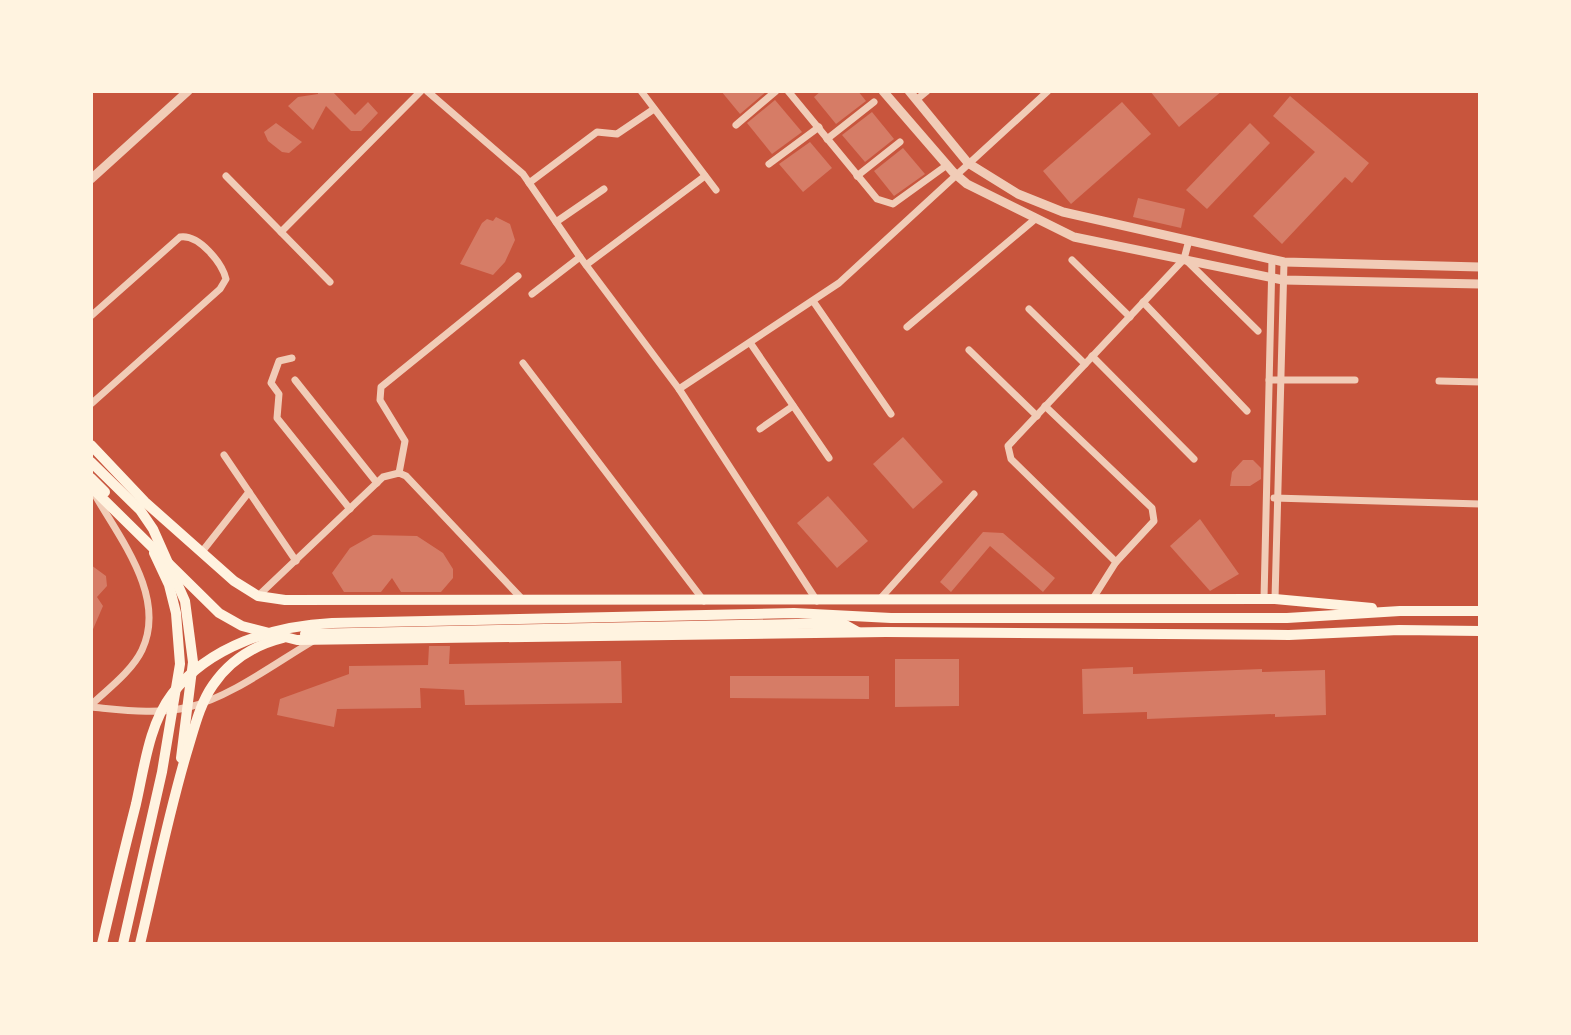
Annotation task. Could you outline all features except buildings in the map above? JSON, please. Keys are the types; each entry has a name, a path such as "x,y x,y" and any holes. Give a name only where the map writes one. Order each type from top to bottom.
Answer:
{"main road":[{"path":"91,445 145,502 201,553 258,596 285,600 1269,599 1400,611"},
{"path":"91,462 140,510 153,529 185,601 193,662 177,782 140,944"},
{"path":"91,478 136,524 169,585 176,613 180,664 162,772 123,944"},
{"path":"91,488 219,613 242,626 298,640 886,632 1289,635 1399,630 1480,631"},
{"path":"882,601 886,632"},
{"path":"102,944 144,767 166,705 186,679 226,650 258,635 332,623 794,613 891,618 1287,618 1400,611 1480,611"},
{"path":"177,782 198,718 212,686 241,656 264,643 299,635 333,632 842,623 860,633"}],"street":[{"path":"91,179 188,91"},
{"path":"281,232 424,91 523,174 580,257 679,388 817,601"},
{"path":"640,91 716,190"},
{"path":"736,125 776,91"},
{"path":"788,91 877,199 893,205 947,165"},
{"path":"883,91 957,175 983,193 1074,237 1283,280 1480,284"},
{"path":"909,91 968,163 1018,194 1063,212 1284,262 1480,267"},
{"path":"916,100 926,91"},
{"path":"679,388 751,344 854,271 1048,91"},
{"path":"827,138 874,102"},
{"path":"529,183 597,132 617,134 654,108"},
{"path":"769,164 819,127"},
{"path":"857,176 900,142"},
{"path":"226,176 330,282"},
{"path":"586,265 705,176"},
{"path":"556,222 604,189"},
{"path":"907,327 1034,219"},
{"path":"91,316 180,237 197,240 224,272 226,279 220,289 91,404"},
{"path":"1116,562 1007,452 1008,446 1185,259 1189,240"},
{"path":"532,294 580,257"},
{"path":"1185,259 1258,331"},
{"path":"1269,599 1266,499 1272,259"},
{"path":"1072,260 1130,317"},
{"path":"1269,599 1277,498 1284,262"},
{"path":"399,473 405,441 380,400 382,387 518,276"},
{"path":"813,301 891,414"},
{"path":"1143,302 1247,411"},
{"path":"1029,309 1085,364"},
{"path":"751,344 830,458"},
{"path":"969,350 1037,415"},
{"path":"1092,356 1194,459"},
{"path":"292,358 279,360 271,383 279,394 277,418 350,509"},
{"path":"523,363 704,601"},
{"path":"295,380 377,483"},
{"path":"1269,380 1355,380"},
{"path":"1439,381 1480,382"},
{"path":"760,429 793,405"},
{"path":"1045,407 1152,508 1154,521 1116,562 1092,600"},
{"path":"225,455 296,561"},
{"path":"258,596 377,483 399,473 406,476 523,600"},
{"path":"91,488 136,566 148,603 149,622 142,652 91,706"},
{"path":"201,553 249,492"},
{"path":"882,601 974,494"},
{"path":"1266,499 1480,504"},
{"path":"91,706 138,712 189,708 224,692 314,640"}]}
